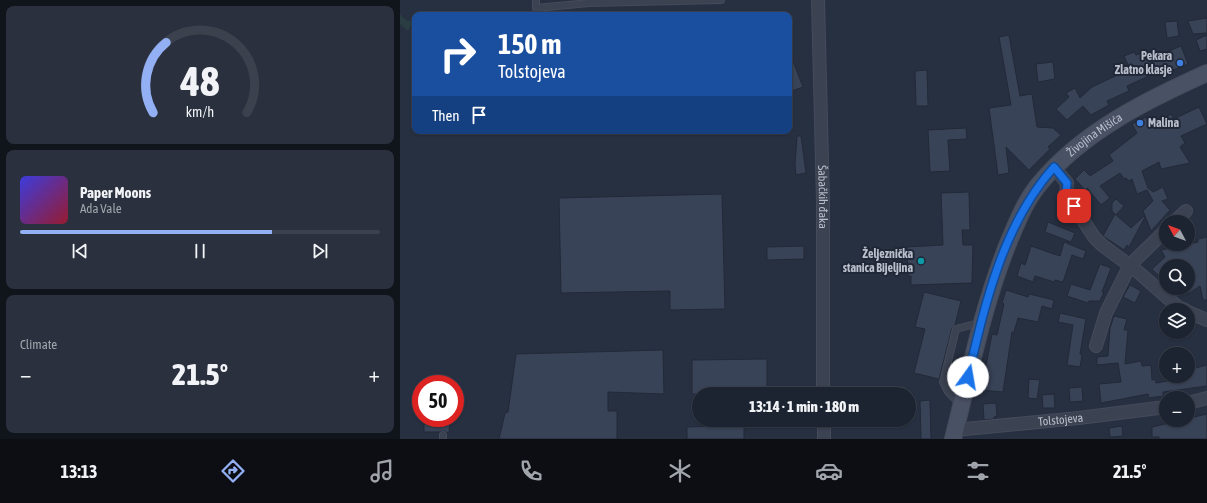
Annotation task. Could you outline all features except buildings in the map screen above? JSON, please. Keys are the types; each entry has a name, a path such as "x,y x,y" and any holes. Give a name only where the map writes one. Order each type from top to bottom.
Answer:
{"main road":[{"name":"Živojina Mišića","path":"954,435 981,323 998,268 1020,214 1031,195 1054,167 1109,124 1162,93 1207,73"}],"street":[{"name":"Šabačkih đaka","path":"818,0 823,202 823,387"},
{"path":"1054,167 1067,183 1066,194 1094,237 1173,303"},
{"path":"1182,215 1186,211"},
{"path":"1096,346 1106,312 1130,266 1159,237"},
{"path":"1195,315 1207,320"},
{"path":"1195,401 1207,398"},
{"name":"Tolstojeva","path":"954,435 1159,408"},
{"path":"824,427 824,439"}],"lane":[{"path":"536,0 536,8 589,2 721,0"},
{"path":"961,406 948,392 943,382 956,329 981,323"}],"green space":[{"path":"400,14 407,21 412,20 408,31 400,24"}],"place":[{"name":"Pekara Zlatno klasje","path":"1180,63"},
{"name":"Malina","path":"1140,123"},
{"name":"Željeznička stanica Bijeljina","path":"921,261"}],"route":[{"path":"968,377 981,323 998,268 1020,214 1031,195 1054,167 1067,183 1066,194 1074,206"}]}
